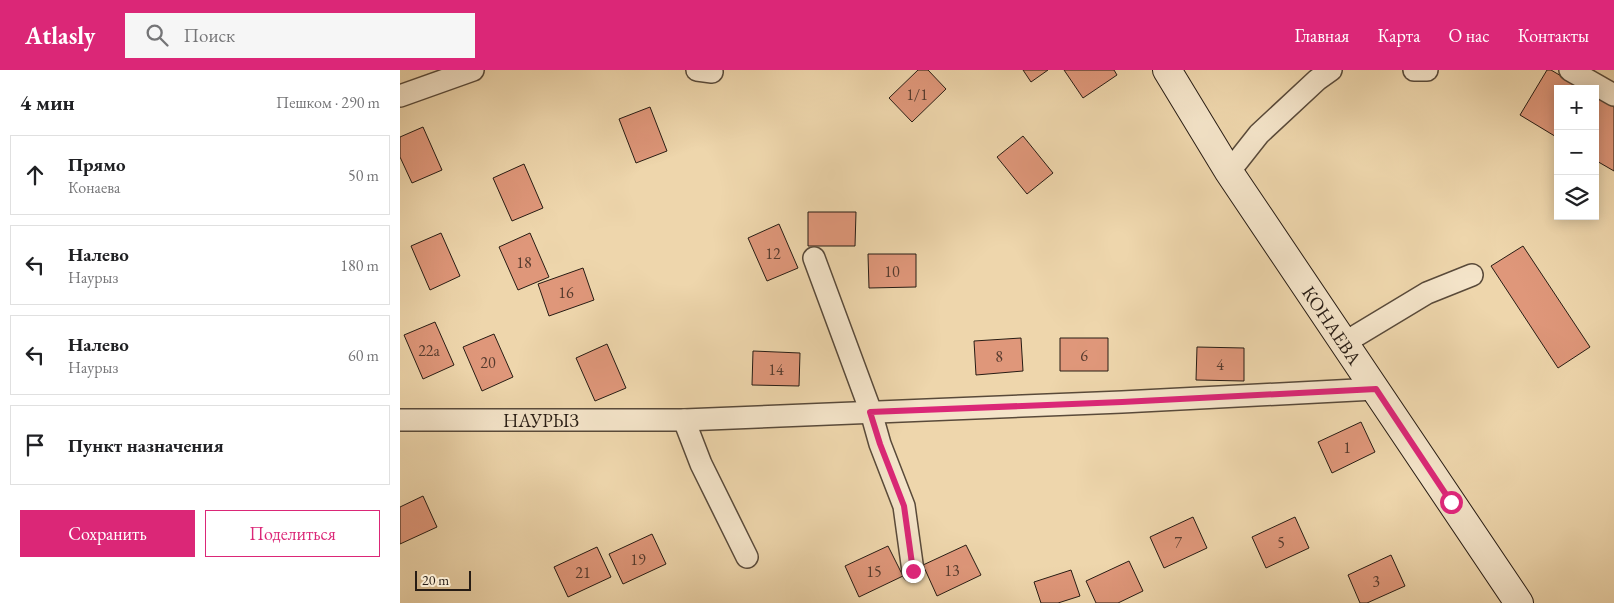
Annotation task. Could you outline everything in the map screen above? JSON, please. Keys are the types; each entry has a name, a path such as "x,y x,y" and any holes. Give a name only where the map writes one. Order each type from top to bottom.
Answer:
{"main road":[{"name":"КОНАЕВА","path":"1167,70 1229,172 1519,603"}],"street":[{"path":"400,96 473,70"},
{"path":"1229,172 1259,134 1317,80 1331,70"},
{"path":"1414,70 1426,70"},
{"path":"1570,70 1614,95"},
{"path":"814,258 904,506 913,571"},
{"path":"1344,343 1427,293 1472,274"},
{"name":"НАУРЫЗ","path":"400,420 684,420 1122,402 1376,389"},
{"path":"684,420 701,464 746,557"}],"building":[{"path":"918,70 928,70 946,89 912,122 889,98"},
{"path":"1023,70 1048,70 1031,82"},
{"path":"1064,70 1114,70 1117,75 1083,98"},
{"path":"1547,70 1551,70 1576,85 1554,85 1554,136 1520,115"},
{"path":"1599,98 1614,107 1614,171 1599,162"},
{"path":"650,107 667,151 636,163 619,119"},
{"path":"423,127 442,170 412,183 400,157 400,137"},
{"path":"1023,136 1053,173 1027,194 997,157"},
{"path":"524,164 543,208 512,221 493,178"},
{"path":"808,212 856,212 855,246 808,246"},
{"path":"779,224 798,268 767,281 748,238"},
{"path":"441,233 460,276 430,290 411,246"},
{"path":"530,233 549,277 518,290 499,247"},
{"path":"1523,246 1590,347 1558,368 1491,266"},
{"path":"868,254 916,254 916,287 869,288"},
{"path":"583,268 594,300 549,316 538,284"},
{"path":"435,322 454,365 423,379 404,335"},
{"path":"494,334 513,377 482,391 463,347"},
{"path":"1021,338 1023,371 976,375 974,341"},
{"path":"1060,338 1108,338 1108,371 1060,371"},
{"path":"607,344 626,388 595,401 576,358"},
{"path":"1197,347 1244,348 1244,381 1196,380"},
{"path":"753,351 800,353 799,386 752,385"},
{"path":"1361,422 1375,452 1332,473 1318,442"},
{"path":"423,496 437,527 400,544 400,507"},
{"path":"1193,517 1207,548 1164,568 1150,537"},
{"path":"1295,517 1309,548 1266,568 1252,537"},
{"path":"652,534 666,564 623,584 609,554"},
{"path":"966,545 981,575 937,596 923,565"},
{"path":"888,546 903,576 859,597 845,566"},
{"path":"597,547 611,577 568,597 554,567"},
{"path":"1391,555 1405,586 1367,603 1360,603 1348,575"},
{"path":"1129,561 1143,591 1118,603 1096,603 1086,581"},
{"path":"1071,570 1080,596 1058,603 1041,603 1034,582"}],"route":[{"path":"913,571 904,506 870,412 1376,389 1451,502"}]}
